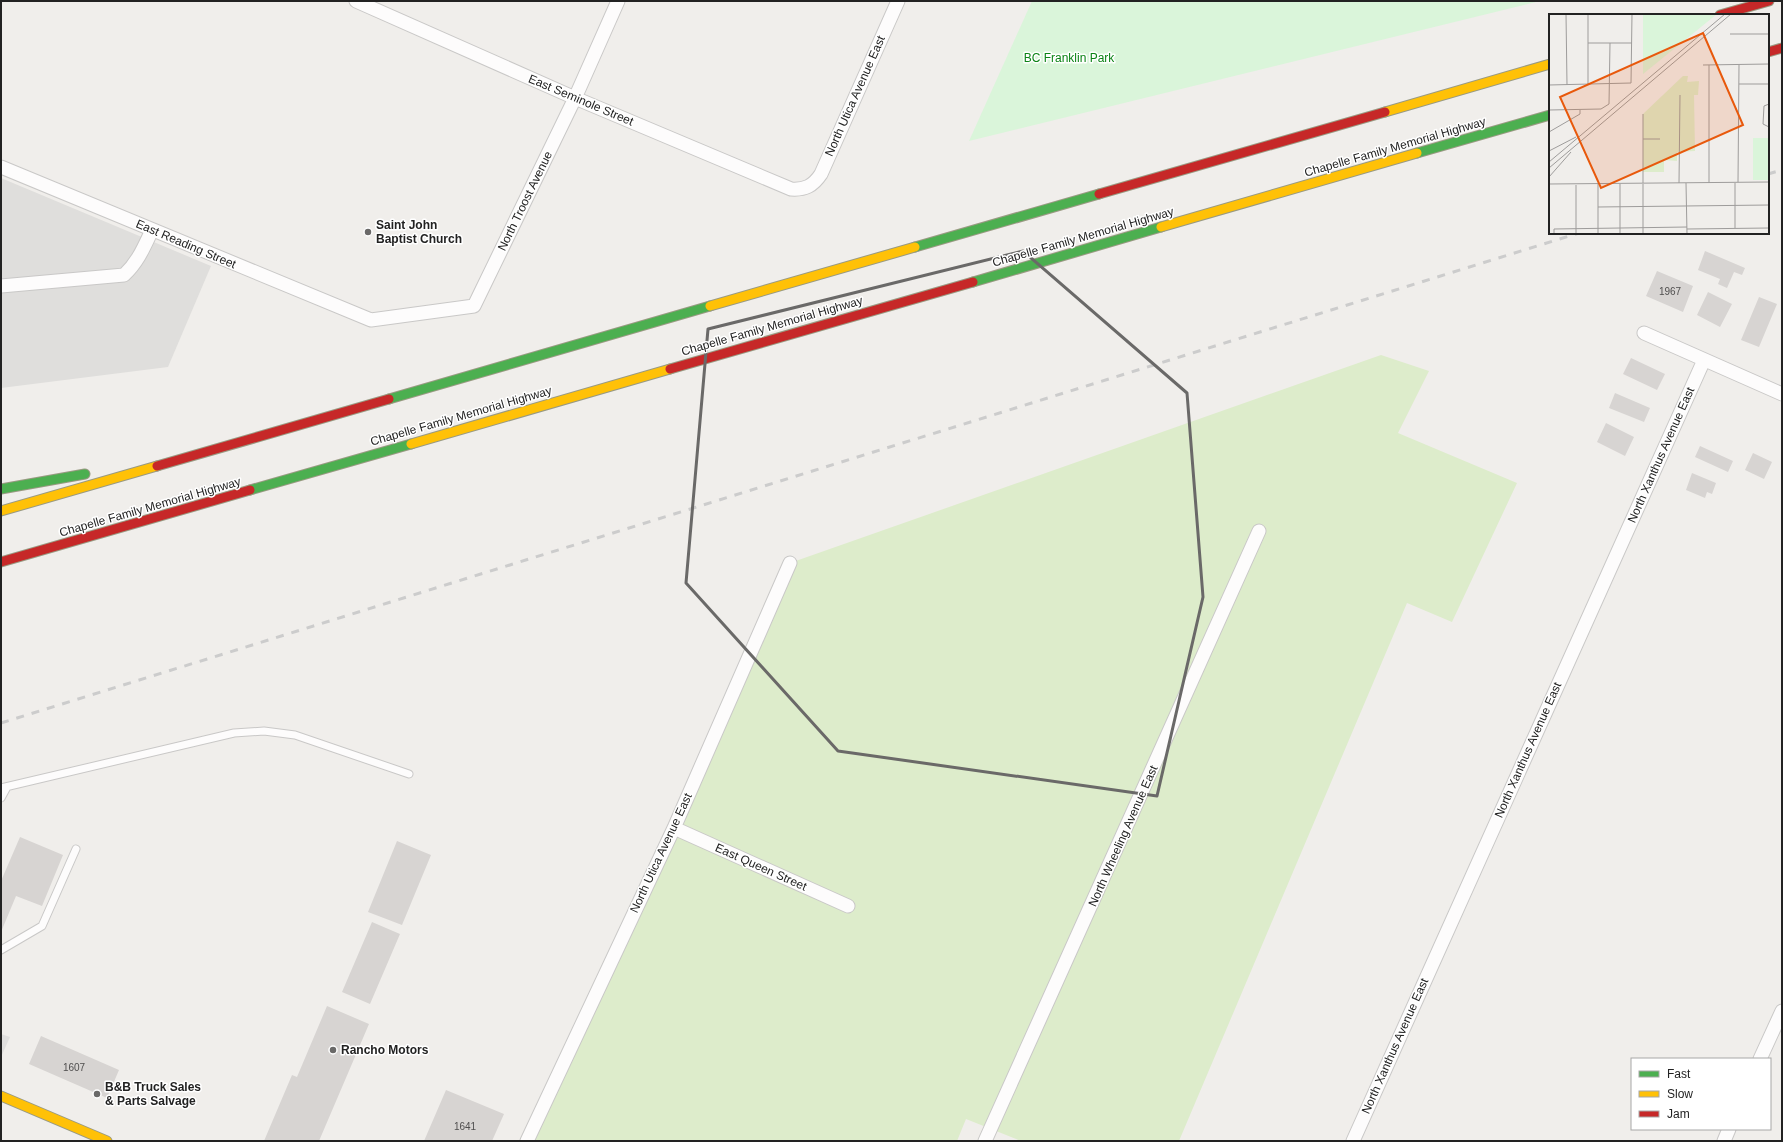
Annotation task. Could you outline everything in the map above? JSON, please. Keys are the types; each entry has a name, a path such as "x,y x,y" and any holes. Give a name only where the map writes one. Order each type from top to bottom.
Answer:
{"main road":[{"path":"1724,14 1769,1"},
{"path":"1769,52 1782,48"},
{"path":"1,511 1549,64"},
{"name":"Chapelle Family Memorial Highway","path":"1,562 1549,114"},
{"path":"107,470 198,454"},
{"path":"1,489 92,473"},
{"path":"1,568 45,550"},
{"path":"1,1096 107,1141"}],"street":[{"name":"East Seminole Street","path":"356,1 575,98 791,189 800,190 808,188"},
{"name":"North Troost Avenue","path":"371,320 474,306 575,98 618,1"},
{"name":"North Utica Avenue East","path":"808,188 821,174 898,1"},
{"name":"East Reading Street","path":"1,167 371,320"},
{"path":"1,286 124,275 133,267 152,230"},
{"path":"1644,334 1782,394"},
{"name":"North Xanthus Avenue East","path":"1353,1141 1704,360"},
{"name":"North Wheeling Avenue East","path":"985,1141 1259,531"},
{"name":"North Utica Avenue East","path":"527,1141 674,828 790,564"},
{"name":"East Queen Street","path":"674,828 848,906"},
{"path":"1760,1058 1782,1011"},
{"path":"1724,1141 1729,1130"}],"lane":[{"path":"1,798 4,788 234,733 264,731 295,735 409,774"},
{"path":"1,950 42,926 76,849"}],"highlighted area":[{"path":"1023,251 1187,393 1203,597 1157,796 838,751 686,583 708,329"}],"shaded area":[{"path":"1,178 211,266 168,367 1,388"},
{"path":"1,1034 10,1037 1,1057"}],"green space":[{"name":"BC Franklin Park","path":"1032,1 1540,1 969,141"},
{"path":"1381,355 1429,371 1398,433 1517,483 1452,622 1407,603 1179,1141 1021,1141 966,1119 957,1141 527,1141 790,563"}],"building":[{"path":"1705,251 1745,268 1742,275 1734,272 1727,288 1718,284 1720,279 1698,270"},
{"path":"1657,271 1693,286 1683,312 1646,296"},
{"path":"1708,292 1732,304 1720,327 1697,315"},
{"path":"1759,297 1777,304 1759,347 1741,340"},
{"path":"1631,358 1665,374 1657,390 1623,374"},
{"path":"1615,393 1650,408 1644,422 1609,408"},
{"path":"1606,423 1634,437 1625,456 1597,442"},
{"path":"1700,446 1733,461 1728,472 1695,457"},
{"path":"1753,453 1772,462 1764,479 1745,470"},
{"path":"1692,473 1716,483 1712,494 1707,492 1705,498 1686,490"},
{"path":"20,837 63,855 42,906 16,896 1,932 1,881"},
{"path":"397,841 431,855 402,925 368,912"},
{"path":"372,922 400,934 370,1004 342,992"},
{"name":"Rancho Motors","path":"327,1006 369,1024 319,1141 264,1141 292,1075 297,1077"},
{"path":"41,1036 119,1070 107,1098 29,1064"},
{"path":"446,1090 504,1114 492,1141 424,1141"}],"railway":[{"path":"1769,174 1782,170"},
{"path":"1,723 1576,234"}],"traffic: fast":[{"path":"1417,153 1549,115"},
{"path":"915,247 1099,194"},
{"path":"973,282 1161,227"},
{"path":"389,399 710,306"},
{"path":"250,490 411,444"},
{"path":"1,489 85,474"}],"traffic: slow":[{"path":"1385,112 1549,64"},
{"path":"1161,227 1417,153"},
{"path":"710,306 915,247"},
{"path":"411,444 670,369"},
{"path":"1,511 157,466"},
{"path":"1,1096 107,1141"}],"traffic: jam":[{"path":"1724,14 1769,1"},
{"path":"1769,52 1782,48"},
{"path":"1099,194 1385,112"},
{"path":"670,369 973,282"},
{"path":"157,466 389,399"},
{"path":"1,562 250,490"}],"place":[{"name":"Saint John Baptist Church","path":"368,232"},
{"name":"Rancho Motors","path":"333,1050"},
{"name":"B&B Truck Sales & Parts Salvage","path":"97,1094"}]}
